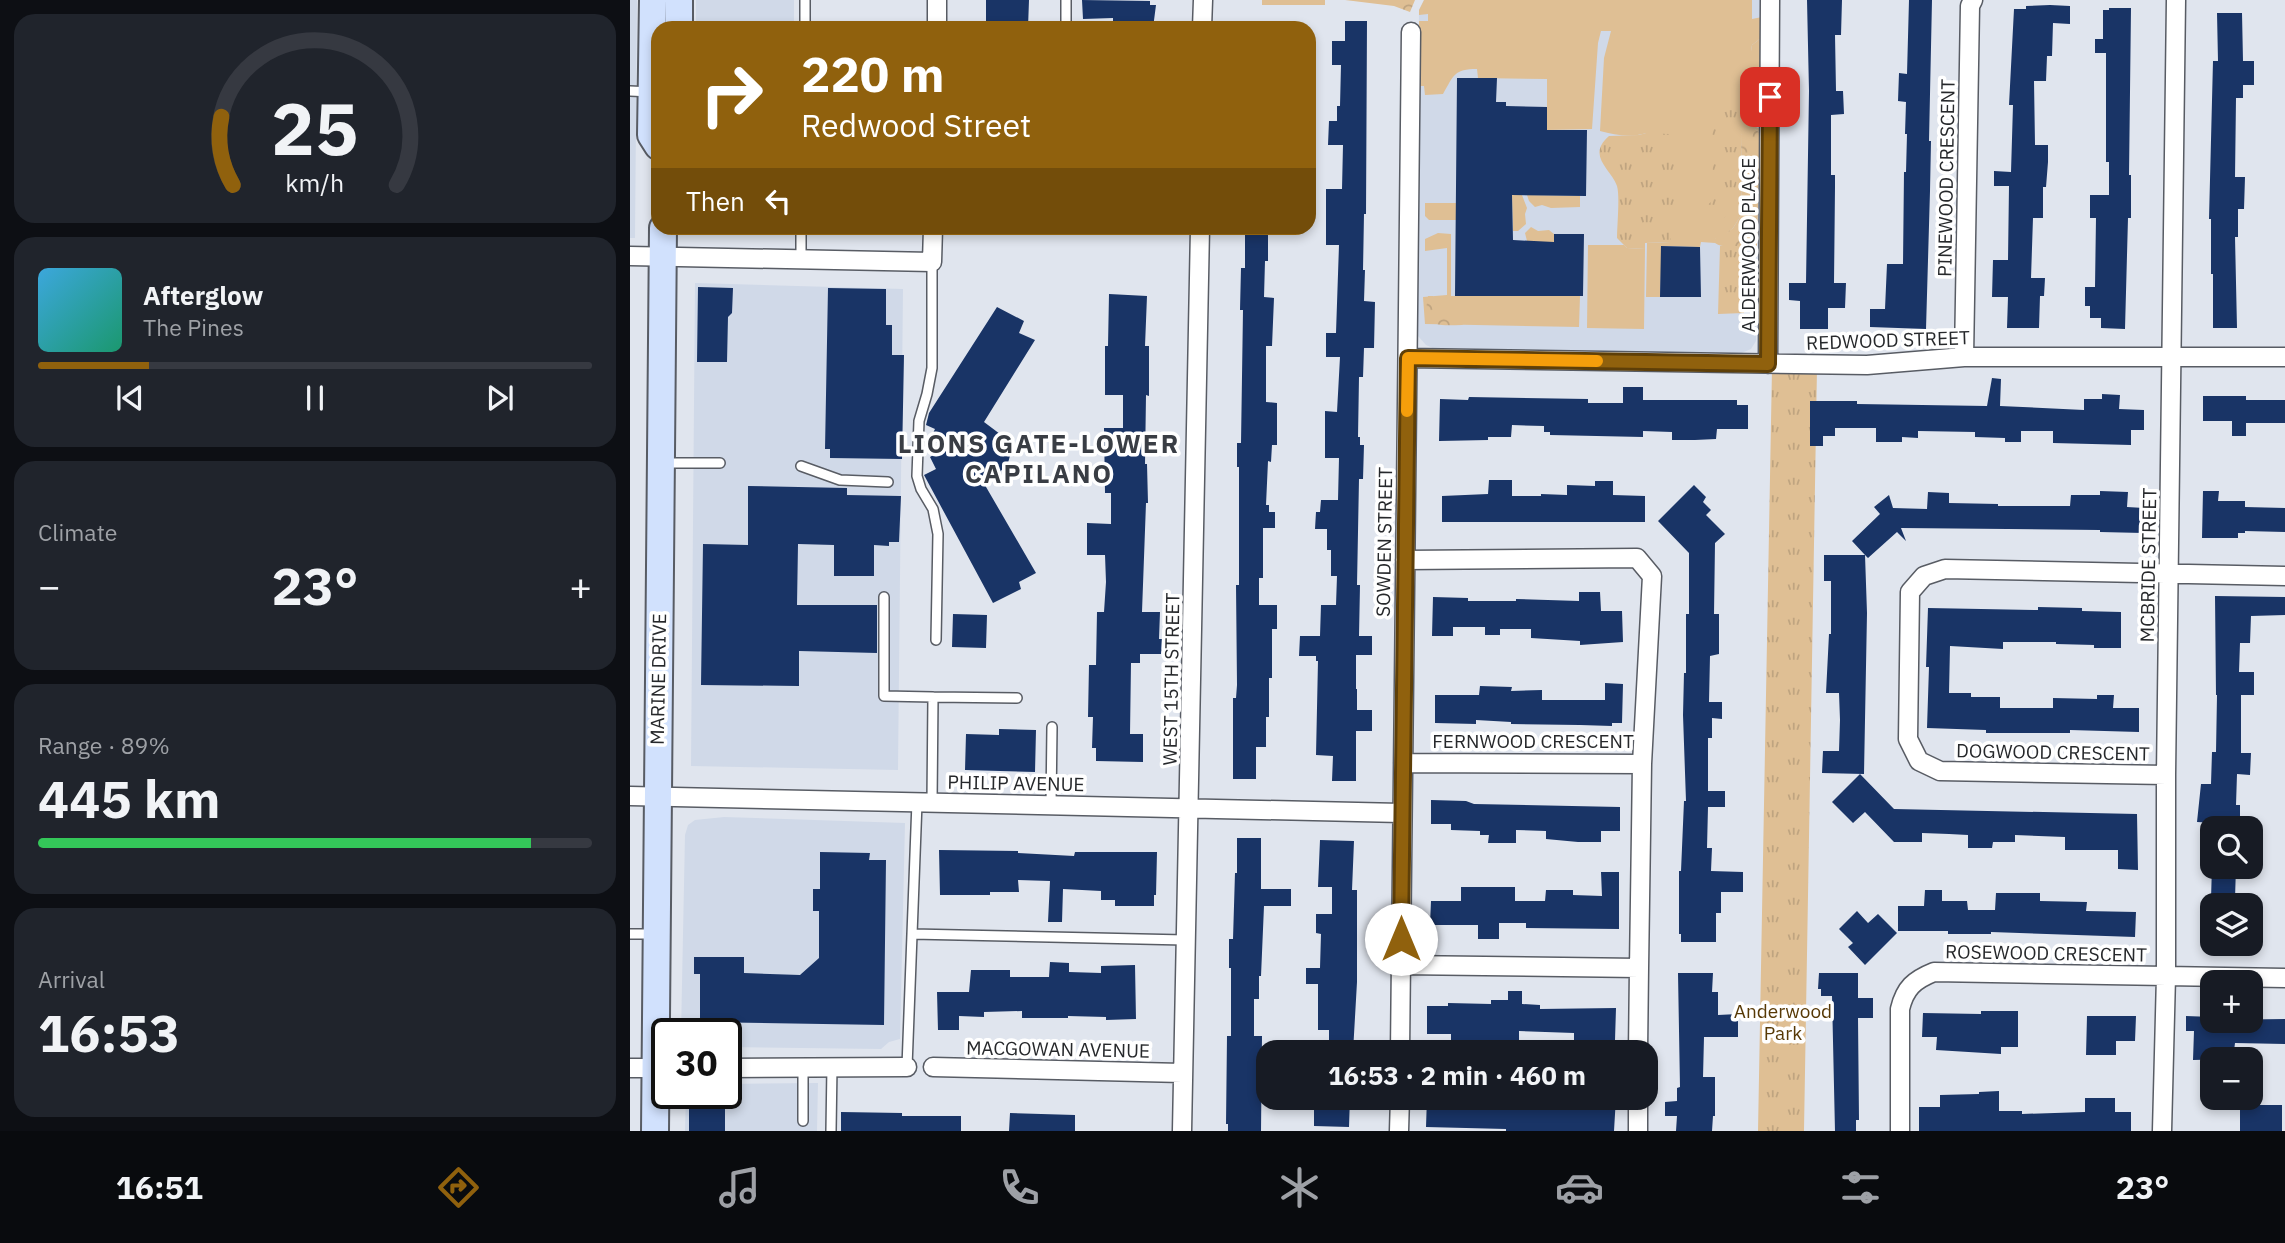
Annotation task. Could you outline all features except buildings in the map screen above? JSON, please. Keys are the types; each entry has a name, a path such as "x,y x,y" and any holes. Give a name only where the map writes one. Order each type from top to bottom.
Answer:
{"main road":[{"path":"651,135 641,92 653,0"},
{"path":"679,0 679,21"},
{"name":"MARINE DRIVE","path":"651,1068 643,934 657,796 663,235"},
{"name":"MARINE DRIVE","path":"654,1109 655,1131"}],"street":[{"path":"937,0 937,21"},
{"path":"1202,21 1203,0"},
{"name":"ALDERWOOD PLACE","path":"1768,364 1770,0"},
{"name":"PINEWOOD CRESCENT","path":"1964,358 1970,6 1973,0"},
{"name":"MCBRIDE STREET","path":"2162,1131 2176,0"},
{"name":"SOWDEN STREET","path":"1400,1040 1411,32"},
{"path":"630,256 932,261 933,235"},
{"name":"WEST 15TH STREET","path":"1182,1131 1200,235"},
{"name":"REDWOOD STREET","path":"1408,358 1867,365 1964,358 2285,357"},
{"name":"FERNWOOD CRESCENT","path":"1403,763 1642,764 1652,576 1637,558 1405,560"},
{"name":"DOGWOOD CRESCENT","path":"2166,775 1940,771 1919,761 1908,739 1910,592 1924,576 1945,569 2285,576"},
{"path":"1639,1040 1642,764"},
{"name":"PHILIP AVENUE","path":"630,796 1401,813"},
{"path":"1401,965 1639,968"},
{"name":"ROSEWOOD CRESCENT","path":"1900,1131 1900,1009 1904,993 1921,978 1934,972 2285,978"},
{"path":"742,1068 906,1067"},
{"name":"MACGOWAN AVENUE","path":"933,1068 1182,1073"},
{"path":"1399,1110 1399,1131"},
{"path":"1638,1110 1638,1131"}],"lane":[{"path":"805,0 805,21"},
{"path":"1066,0 1066,21"},
{"path":"801,260 802,235"},
{"path":"932,261 932,368 919,421 917,476 933,509 938,534 936,640"},
{"path":"660,463 720,463"},
{"path":"801,466 840,480 888,482"},
{"path":"884,597 884,696 1017,698"},
{"path":"906,1067 912,934 933,697"},
{"path":"1051,804 1052,727"},
{"path":"912,934 1185,940"},
{"path":"831,1131 832,1066"},
{"path":"803,1067 803,1121"}],"shaded area":[{"path":"630,0 637,0 635,238 630,238"},
{"path":"696,0 794,0 794,21 696,21"},
{"path":"1424,0 1762,0 1756,341 1751,349 1739,354 1435,349 1426,345 1418,336 1416,325 1419,10"},
{"path":"695,283 903,289 898,770 691,766"},
{"path":"724,817 905,823 900,1039 889,1042 881,1049 742,1047 742,1018 681,1018 685,835 688,825 695,820"},
{"path":"818,1083 817,1131 685,1131 686,1109 742,1109 742,1084"}],"green space":[{"path":"1262,0 1325,0 1325,5 1262,5"},
{"path":"1345,0 1415,0 1410,12 1394,6"},
{"path":"1424,0 1752,0 1752,19 1762,17 1761,38 1752,45 1754,73 1750,84 1754,97 1761,97 1760,113 1754,117 1754,126 1760,129 1760,133 1755,129 1741,135 1742,214 1733,228 1715,239 1715,243 1701,242 1700,247 1662,246 1660,297 1646,297 1647,243 1671,242 1671,216 1646,133 1623,135 1600,131 1604,58 1611,31 1601,31 1598,43 1592,129 1547,130 1547,79 1478,78 1477,69 1469,69 1455,74 1443,94 1425,95 1424,86 1419,86 1419,21 1428,21 1428,14 1419,15"},
{"path":"1761,38 1761,97 1754,97 1750,94 1754,73 1751,52 1752,45"},
{"path":"1713,105 1737,106 1736,144 1712,144"},
{"path":"1747,129 1755,129 1760,133 1757,246 1749,249 1715,243 1717,236 1733,228 1742,214 1741,135"},
{"path":"1669,134 1676,142 1676,208 1671,216 1671,242 1645,243 1645,249 1627,248 1617,238 1617,186 1602,162 1600,150 1602,143 1609,136"},
{"path":"1713,147 1737,147 1736,207 1714,227 1701,211 1712,201"},
{"path":"1512,195 1522,195 1527,208 1526,224 1518,231 1513,231"},
{"path":"1527,195 1580,196 1580,207 1535,207"},
{"path":"1425,203 1456,203 1456,220 1429,220 1425,216"},
{"path":"1531,227 1538,231 1549,230 1554,234 1554,266 1531,241 1527,241 1525,233"},
{"path":"1438,233 1451,234 1451,296 1580,296 1579,327 1425,324 1423,297 1447,295 1447,248 1425,251 1425,239"},
{"path":"1588,245 1624,245 1627,248 1645,249 1644,329 1587,328"},
{"path":"1720,246 1744,246 1744,313 1718,314"},
{"path":"1428,296 1433,296 1436,313 1459,318 1465,323 1442,325 1429,320 1425,316"},
{"name":"Anderwood Park","path":"1772,368 1817,368 1804,1131 1758,1131"}],"slow traffic":[{"path":"1407,411 1408,358 1597,361"}],"district":[{"name":"LIONS GATE-LOWER CAPILANO","path":"1039,459"}],"route":[{"path":"1401,939 1408,358 1768,364 1770,97"}]}
